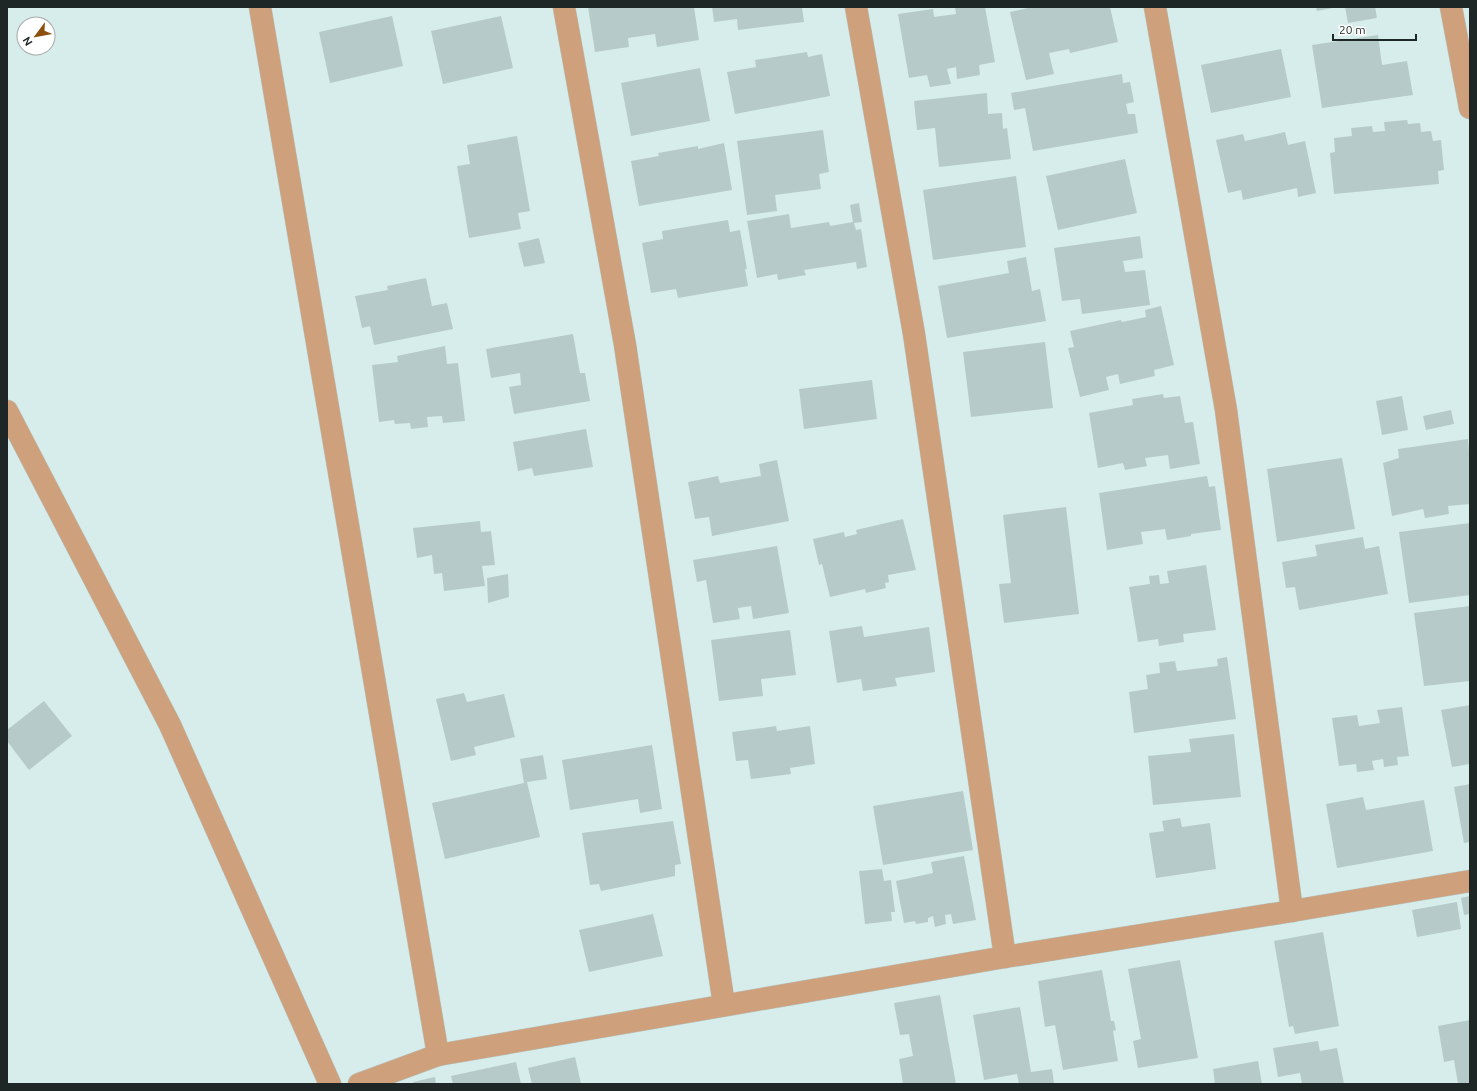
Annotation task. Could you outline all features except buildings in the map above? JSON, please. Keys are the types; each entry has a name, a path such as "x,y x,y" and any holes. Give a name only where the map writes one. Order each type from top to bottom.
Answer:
{"street":[{"path":"260,7 438,1055"},
{"path":"564,7 626,345 724,1005"},
{"path":"856,7 914,334 1005,956"},
{"path":"1155,7 1226,410 1292,911"},
{"path":"1451,7 1470,108"},
{"path":"7,411 170,725 330,1084"},
{"path":"359,1084 438,1055 1005,956 1470,882"}]}
